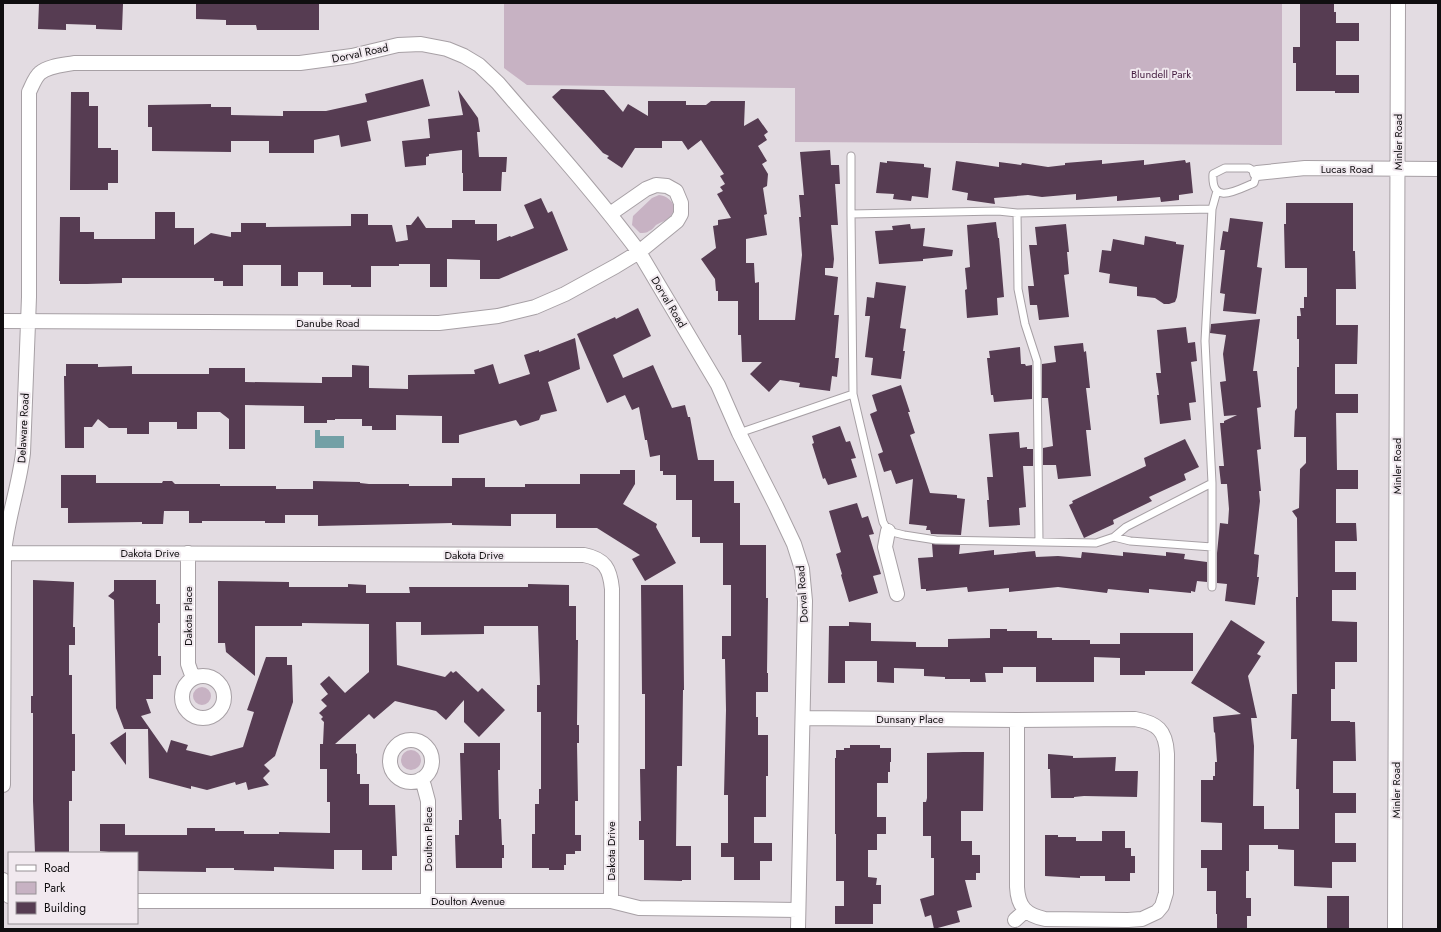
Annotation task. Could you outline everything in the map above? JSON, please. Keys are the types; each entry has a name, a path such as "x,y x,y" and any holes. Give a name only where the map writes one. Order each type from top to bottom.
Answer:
{"street":[{"name":"Minler Road","path":"1395,929 1398,3"},
{"name":"Dorval Road","path":"40,72 55,66 74,63 300,63 352,56 398,45 421,44 447,49 464,56 479,65 498,83 610,214 638,252 718,385 739,433 794,544 802,570 804,601 798,929"},
{"name":"Delaware Road","path":"3,785 4,553 6,535 20,478 22,462 28,322 29,92 40,72"},
{"name":"Lucas Road","path":"1257,173 1304,168 1438,169"},
{"path":"610,214 646,189 656,185 667,186 676,191 681,203 681,214 677,221 638,252"},
{"name":"Danube Road","path":"3,321 439,323 469,320 498,316 535,306 565,294 638,252"},
{"path":"888,531 885,547 897,594"},
{"name":"Dakota Drive","path":"4,553 584,555 600,560 609,572 612,589 611,901"},
{"name":"Dakota Place","path":"188,553 188,664 193,678"},
{"name":"Dunsany Place","path":"803,718 1017,720 1135,719 1164,724 1167,747 1166,887 1161,917 1128,920 1045,919 1020,916 1020,900 1017,888 1017,720"},
{"name":"Doulton Place","path":"420,779 427,793 428,801 428,901"},
{"path":"3,880 8,895"},
{"name":"Doulton Avenue","path":"138,901 611,901 639,908 798,910"}],"lane":[{"path":"851,156 852,394 883,522 888,531 936,540 1096,543 1114,537 1126,527 1212,483"},
{"path":"1225,168 1249,168 1257,173 1254,183 1226,194 1217,191 1213,185 1213,174 1225,168"},
{"path":"1212,587 1212,483 1205,341 1212,209 1217,191"},
{"path":"851,214 998,211 1017,213 1212,209"},
{"path":"1017,213 1018,290 1025,324 1037,361 1039,542"},
{"path":"739,433 852,394"},
{"path":"1114,537 1130,541 1212,547"}],"green space":[{"name":"Blundell Park","path":"504,3 1282,3 1282,145 795,142 795,88 527,85 504,68"},
{"path":"659,195 666,197 671,201 674,207 672,214 669,218 656,225 650,231 640,233 632,225 633,216 652,198"},
{"path":"202,687 208,690 211,696 208,702 202,705 196,702 193,696 196,690"},
{"path":"411,750 418,753 421,760 418,767 411,770 404,767 401,760 404,753"}],"water":[{"path":"315,430 320,430 320,436 344,436 344,448 315,448"}],"building":[{"path":"39,3 123,4 122,30 96,29 96,25 66,24 66,30 38,29"},
{"path":"196,3 319,3 319,30 257,30 256,25 226,25 226,20 196,19"},
{"path":"1300,3 1334,3 1336,23 1359,23 1359,41 1336,41 1336,75 1359,75 1359,93 1335,93 1335,91 1296,91 1296,63 1293,63 1293,47 1300,47"},
{"path":"423,79 430,106 367,121 371,141 341,147 339,135 314,140 314,153 269,153 269,141 231,141 231,152 152,151 152,127 148,127 148,105 211,104 211,107 231,107 231,115 283,116 283,111 326,111 367,102 365,94"},
{"path":"561,89 604,90 623,112 628,104 648,116 648,101 686,101 686,105 706,105 711,101 745,101 744,126 758,118 768,132 764,135 767,140 758,146 767,161 762,164 768,174 767,186 763,188 767,214 764,215 767,235 746,239 746,263 754,263 755,283 759,282 759,320 795,320 802,255 799,195 804,195 800,152 830,150 831,165 839,165 840,184 835,184 838,225 831,225 834,259 833,268 825,268 825,275 838,277 834,315 839,315 835,358 839,358 837,377 832,376 830,391 799,387 800,383 780,380 769,392 750,374 762,362 742,362 741,335 738,335 738,301 718,301 718,291 716,291 715,279 701,259 716,248 713,226 718,225 718,220 731,218 717,194 723,191 720,187 725,184 720,176 724,174 701,140 688,150 682,141 662,141 662,148 635,148 622,168 607,158 609,156 603,153 552,97"},
{"path":"458,90 478,118 480,132 477,132 479,157 507,157 506,172 502,172 501,191 463,191 462,150 429,154 429,156 426,157 426,165 405,167 402,141 430,138 428,119 463,115"},
{"path":"71,92 89,92 89,106 98,106 98,148 111,148 111,150 118,150 118,183 108,183 108,190 70,190"},
{"path":"1102,160 1102,164 1144,160 1144,165 1185,160 1186,163 1190,162 1193,193 1179,195 1179,200 1161,202 1160,197 1117,201 1117,196 1076,200 1076,194 1042,197 1028,195 994,198 995,204 967,200 968,193 952,190 956,161 999,167 999,162 1021,165 1022,163 1048,167 1065,165 1065,163"},
{"path":"887,161 924,164 924,167 931,168 928,198 912,196 911,201 893,199 894,194 876,193 880,162 887,163"},
{"path":"541,198 548,213 552,211 568,250 499,279 480,279 480,260 447,259 447,287 430,287 430,264 371,266 371,287 323,285 323,272 298,272 298,286 281,286 281,265 243,265 243,286 223,286 223,281 214,281 214,278 122,278 122,283 87,284 60,284 59,281 60,217 80,217 80,232 94,232 94,239 155,239 155,212 175,212 175,228 194,228 194,245 211,233 231,237 231,232 241,232 241,223 266,223 266,227 351,226 351,214 368,214 368,225 392,225 396,242 408,240 406,225 411,225 418,216 426,228 452,228 452,220 475,220 475,224 497,224 497,241 534,228 524,205"},
{"path":"1286,203 1353,203 1353,251 1355,251 1356,289 1336,289 1336,325 1358,325 1357,364 1335,364 1335,394 1358,394 1358,413 1336,413 1337,470 1358,470 1358,489 1336,489 1336,523 1356,523 1357,541 1335,541 1335,572 1356,572 1356,590 1332,590 1332,621 1357,622 1357,662 1335,662 1335,689 1331,689 1331,721 1355,722 1356,761 1333,761 1333,793 1356,793 1356,813 1335,813 1335,843 1356,843 1356,862 1332,862 1332,888 1294,886 1294,850 1278,849 1278,845 1249,845 1249,871 1246,871 1246,898 1251,898 1251,916 1247,916 1247,929 1217,929 1216,891 1207,891 1207,868 1201,868 1201,850 1222,850 1222,823 1201,822 1201,780 1213,780 1213,776 1215,776 1215,762 1217,762 1213,717 1241,714 1191,683 1231,620 1265,642 1257,654 1261,656 1248,676 1257,718 1251,718 1254,746 1253,806 1264,806 1264,829 1299,829 1299,789 1296,789 1297,739 1291,739 1292,694 1297,694 1296,597 1298,597 1297,518 1292,511 1299,508 1300,469 1306,463 1306,437 1294,437 1295,411 1297,408 1297,367 1299,367 1297,316 1301,316 1300,308 1304,308 1304,297 1307,297 1307,268 1285,268 1284,224 1286,224"},
{"path":"1230,218 1263,222 1257,267 1262,268 1256,314 1223,311 1225,294 1220,293 1225,250 1220,250 1223,231 1228,232"},
{"path":"996,222 999,238 1004,297 997,298 998,315 967,318 965,268 970,267 967,225"},
{"path":"910,224 911,229 925,228 923,246 953,250 952,256 923,259 923,261 879,264 875,231 893,230 892,226"},
{"path":"1066,224 1069,252 1067,252 1069,274 1064,275 1069,317 1039,320 1037,305 1030,305 1028,286 1034,286 1029,245 1037,245 1035,227"},
{"path":"1145,236 1184,245 1175,302 1164,304 1155,298 1137,296 1137,287 1109,283 1110,274 1099,272 1102,250 1111,251 1113,239 1144,245"},
{"path":"876,282 906,286 900,328 906,329 901,379 871,375 873,358 865,357 870,316 865,316 867,297 874,298"},
{"path":"638,308 651,336 613,355 623,378 653,365 672,408 685,405 688,417 690,417 698,460 714,460 714,481 734,481 734,503 740,503 740,545 766,545 766,598 768,598 768,692 756,692 756,717 758,717 758,735 768,735 768,776 766,776 766,817 754,817 754,843 772,843 772,861 760,861 760,880 734,880 734,857 721,857 721,843 728,843 728,795 724,795 726,710 725,659 722,659 722,636 731,636 731,585 723,585 723,543 700,543 700,537 692,537 692,500 676,500 676,475 663,475 663,471 660,471 660,455 650,457 647,440 645,440 639,407 632,410 625,395 607,403 577,334 615,317 616,319"},
{"path":"1260,319 1253,371 1257,371 1261,407 1257,408 1261,449 1257,450 1261,491 1259,491 1260,501 1254,554 1259,555 1257,577 1259,577 1255,605 1225,601 1227,584 1217,583 1217,553 1220,523 1228,524 1229,509 1227,484 1221,484 1219,466 1224,466 1220,423 1224,423 1224,421 1237,415 1224,416 1220,382 1226,381 1223,354 1226,335 1210,333 1211,324"},
{"path":"1186,327 1188,343 1195,342 1197,361 1191,362 1196,402 1189,403 1191,420 1160,424 1157,395 1159,395 1156,373 1161,373 1157,330"},
{"path":"575,338 580,369 548,382 557,411 541,415 539,420 520,426 516,420 459,435 459,443 442,443 442,416 396,415 396,430 372,430 372,426 362,426 362,419 335,419 327,420 327,423 304,423 304,406 245,405 245,449 229,449 229,419 220,412 197,412 197,429 177,429 177,422 149,422 149,434 127,434 127,428 109,428 98,419 92,427 84,427 84,448 65,448 64,376 66,376 66,364 98,364 98,367 132,366 132,374 209,374 209,368 245,368 245,382 322,383 322,377 352,377 352,365 369,366 369,388 408,389 408,375 475,374 474,370 493,364 499,384 530,374 524,355 539,350 539,352"},
{"path":"1083,343 1084,352 1086,351 1090,388 1086,388 1091,430 1086,430 1091,476 1058,479 1056,465 1043,465 1043,448 1053,446 1048,398 1042,398 1042,364 1056,362 1054,346"},
{"path":"1020,347 1021,364 1025,364 1026,366 1032,365 1032,399 994,402 993,395 991,395 987,358 990,358 989,351"},
{"path":"901,385 915,433 910,435 930,493 957,495 957,498 965,499 961,535 931,534 930,530 926,530 927,526 909,524 913,479 896,484 891,470 884,472 878,454 883,452 870,414 877,411 872,395"},
{"path":"840,426 846,442 850,441 856,458 851,459 857,477 828,485 825,478 823,479 812,444 814,443 812,436"},
{"path":"1019,432 1020,448 1027,447 1027,449 1033,449 1033,466 1023,466 1026,507 1019,508 1020,525 989,527 987,477 993,477 989,434"},
{"path":"1185,439 1199,467 1184,474 1186,480 1149,497 1152,501 1113,520 1114,524 1084,538 1069,505 1073,503 1072,501 1146,466 1144,458"},
{"path":"620,470 635,470 635,484 623,504 657,524 656,527 676,563 645,581 632,559 640,555 597,528 556,528 556,514 511,514 511,526 452,525 452,523 318,526 318,515 285,515 285,523 265,523 265,521 202,521 202,523 189,523 189,511 164,511 163,524 142,524 142,522 68,523 68,508 61,508 61,475 96,475 96,483 162,483 163,481 172,481 175,484 276,486 276,489 313,489 313,481 360,482 369,484 409,484 409,486 452,486 452,478 485,478 485,487 525,487 525,484 580,484 580,474 620,474"},
{"path":"857,503 862,518 868,516 874,534 869,535 881,574 873,576 878,593 849,602 836,554 841,552 829,511"},
{"path":"932,544 960,545 959,554 994,550 994,555 1035,551 1036,557 1058,556 1081,558 1082,552 1123,556 1123,552 1166,556 1166,552 1185,554 1184,559 1207,562 1207,582 1197,581 1195,592 1191,591 1191,593 1149,589 1149,593 1108,589 1107,593 1058,587 1009,592 1009,588 968,592 967,587 926,591 926,589 921,589 918,558 933,557"},
{"path":"33,580 74,582 73,627 75,627 75,645 69,645 69,675 72,675 72,734 75,734 75,771 72,771 72,801 69,801 69,852 35,852 33,801 33,713 31,713 31,696 33,696"},
{"path":"114,580 156,580 156,604 160,604 160,623 158,623 158,656 161,656 161,675 153,675 153,699 146,699 151,713 141,716 167,753 171,740 188,745 186,750 211,756 243,747 254,712 247,710 266,657 287,657 287,665 292,665 293,702 275,756 264,765 270,771 263,778 269,785 248,790 246,782 236,785 235,782 207,790 191,786 191,789 149,778 148,729 124,729 116,708 114,600 108,596 114,591"},
{"path":"218,581 289,582 289,587 348,587 348,584 366,585 366,593 410,593 409,587 528,587 528,584 569,585 569,606 576,606 576,640 578,640 577,725 579,725 579,743 577,743 578,801 575,801 575,835 581,835 581,851 575,851 575,854 566,854 566,865 564,865 564,870 532,868 532,834 535,834 535,804 539,804 539,789 541,789 541,712 537,712 537,685 540,685 538,626 484,626 484,634 421,635 421,622 396,622 397,665 445,677 451,671 453,673 456,671 478,692 482,688 505,710 479,737 464,722 464,700 446,720 436,711 395,701 374,719 369,714 335,744 356,744 357,774 360,774 360,784 369,784 369,805 395,805 397,856 392,856 392,870 362,870 362,850 334,850 334,869 274,867 274,871 234,870 234,868 206,868 206,872 138,871 138,852 100,851 100,824 125,824 125,835 187,835 187,828 215,828 215,831 244,831 244,834 279,834 279,832 330,833 330,802 327,802 327,769 320,769 320,744 323,744 324,722 321,719 323,717 319,713 327,706 321,700 328,694 320,684 329,676 345,693 369,672 369,624 302,623 302,626 255,626 255,676 226,652 225,643 218,643"},
{"path":"641,585 683,585 684,690 682,766 677,766 676,846 691,846 691,880 644,880 644,840 639,840 639,821 641,821 640,769 645,769 645,694 642,694"},
{"path":"849,622 871,623 871,641 916,642 916,647 948,647 948,639 990,638 990,629 1007,629 1007,631 1037,631 1037,638 1052,638 1052,640 1090,640 1090,644 1120,644 1120,633 1193,633 1193,671 1145,671 1145,675 1120,675 1120,658 1094,657 1094,682 1036,682 1036,667 1003,667 1003,673 985,673 986,682 970,682 970,679 945,679 945,677 924,676 924,669 894,668 894,683 877,682 877,661 845,661 845,683 828,683 829,626 849,626"},
{"path":"126,732 126,765 110,743"},
{"path":"464,743 500,743 500,770 498,770 499,819 501,819 502,845 504,845 502,868 456,868 455,835 459,835 459,820 462,820 460,753 464,753"},
{"path":"850,745 880,745 880,748 891,748 888,783 877,783 877,817 886,817 886,834 877,834 877,850 868,850 868,877 877,878 876,885 881,885 881,904 873,904 873,924 835,924 835,906 844,906 844,881 836,881 835,758 836,750 850,748"},
{"path":"984,752 983,811 961,811 961,841 972,841 972,855 980,855 980,873 976,873 976,880 965,880 972,907 957,911 960,922 934,929 931,915 925,917 920,899 934,895 934,858 931,858 931,836 923,836 923,802 926,802 927,798 927,753"},
{"path":"1048,754 1073,756 1073,758 1116,757 1115,771 1138,771 1137,797 1084,796 1074,798 1051,798"},
{"path":"1102,831 1125,831 1125,848 1131,848 1131,856 1135,856 1135,873 1130,873 1130,881 1105,881 1105,876 1080,876 1080,878 1045,876 1045,835 1076,837 1076,841 1102,841"},
{"path":"1327,896 1349,896 1349,928 1327,928"}]}
